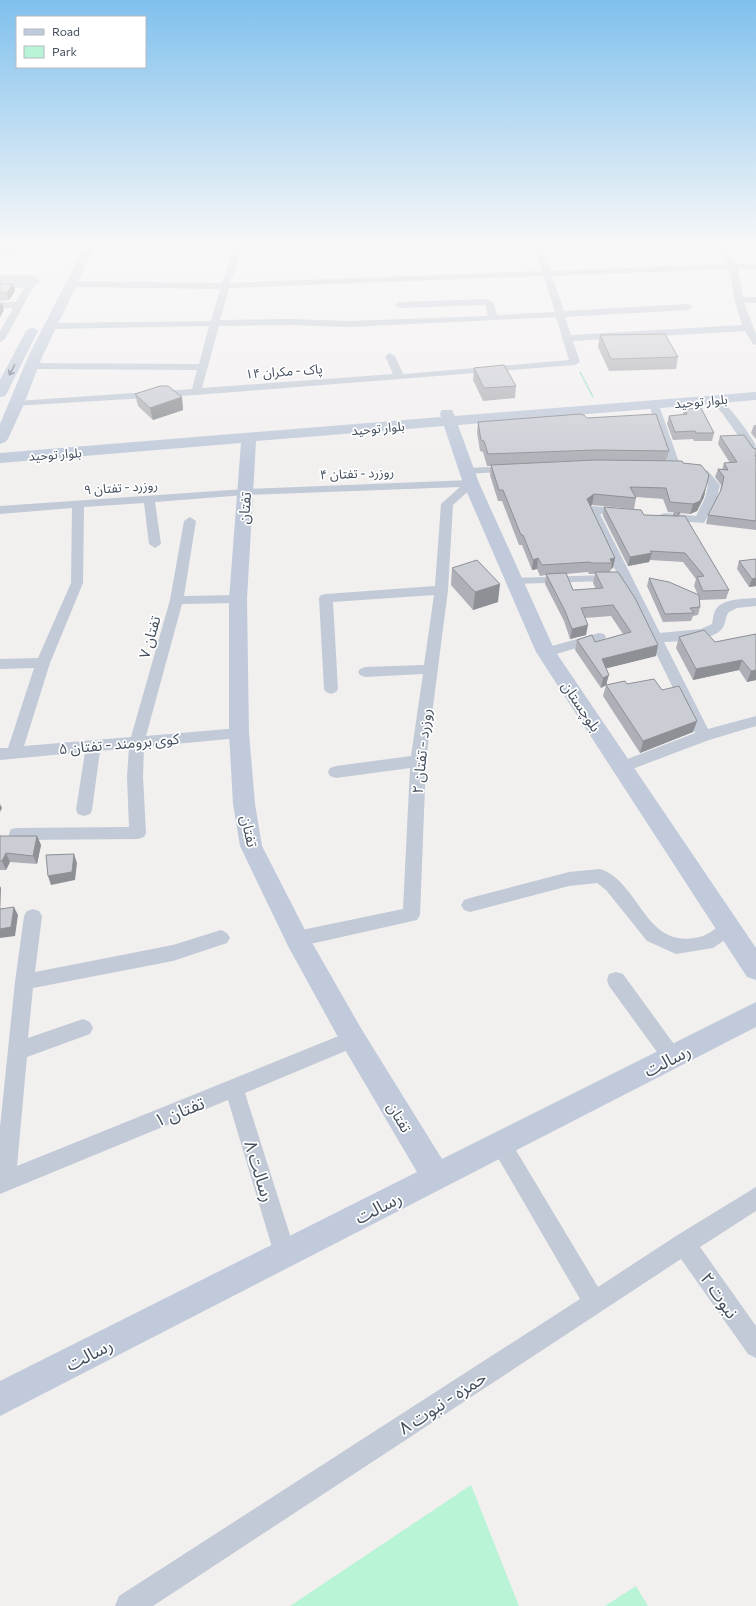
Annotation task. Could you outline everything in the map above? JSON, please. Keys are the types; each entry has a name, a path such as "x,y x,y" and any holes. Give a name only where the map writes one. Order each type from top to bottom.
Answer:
{"street":[{"path":"1,337 9,322"},
{"path":"0,393 36,322"},
{"path":"0,439 17,404 31,366 53,322"},
{"path":"51,326 215,323 349,324 398,322"},
{"path":"562,322 575,362"},
{"path":"745,322 747,328 756,342"},
{"path":"196,392 215,323"},
{"path":"567,338 747,328"},
{"path":"154,366 156,356"},
{"path":"390,356 399,377"},
{"name":"پاک - مکران ۱۴","path":"17,404 399,377 575,362"},
{"path":"31,366 203,367"},
{"name":"بلوار توحید","path":"0,458 249,439 594,400 756,387"},
{"name":"بلوار توحید","path":"0,448 448,417 654,405 756,396"},
{"path":"715,400 726,412 756,453"},
{"path":"0,404 17,404"},
{"path":"652,467 675,468 654,405"},
{"name":"بلوچستان","path":"448,417 469,477 546,652 756,969"},
{"name":"تفتان","path":"249,439 238,599 239,733 244,804 251,846 297,939 353,1039 436,1177"},
{"name":"روزرد - تفتان ۴","path":"245,492 469,477 522,469"},
{"path":"654,516 700,520 711,498 714,485 704,473"},
{"name":"روزرد - تفتان ۲","path":"297,939 412,915 418,761 441,590 443,541 447,504 469,477"},
{"name":"روزرد - تفتان ۹","path":"0,510 245,492"},
{"path":"149,499 155,544"},
{"path":"7,754 77,583 78,504"},
{"path":"638,514 592,510 623,577 704,736"},
{"name":"تفتان ۷","path":"17,834 138,833 135,777 137,742 177,600 190,521"},
{"path":"331,689 326,598 441,590"},
{"path":"177,600 238,599"},
{"path":"654,638 706,633 715,628 720,620 721,612 724,608 732,605 756,602"},
{"path":"546,652 599,637"},
{"path":"0,664 43,663"},
{"path":"365,672 430,669"},
{"path":"622,767 704,736 756,721"},
{"name":"کوی برومند - تفتان ۵","path":"7,754 239,733"},
{"path":"84,810 93,746"},
{"path":"336,772 418,761"},
{"path":"470,905 569,879 600,876 612,885 653,936 676,946 707,944 729,928"},
{"path":"2,1183 24,982 33,916"},
{"path":"24,982 173,953 221,938"},
{"path":"616,980 672,1057"},
{"name":"رسالت","path":"0,1399 756,1014"},
{"path":"17,1051 83,1028"},
{"name":"تفتان ۱","path":"2,1183 353,1039"},
{"name":"رسالت ۸","path":"234,1088 285,1254"},
{"path":"501,1144 595,1303"},
{"name":"حمزه - نبوت ۸","path":"129,1606 756,1198"},
{"name":"نبوت ۲","path":"684,1244 756,1346"}],"lane":[{"path":"514,581 623,577"}],"path":[{"path":"575,362 594,400"}],"green space":[{"path":"471,1485 519,1606 290,1606"},
{"path":"636,1586 648,1606 605,1606"}],"building":[{"path":"665,334 678,357 611,359 600,335"},
{"path":"504,365 516,386 484,388 474,368"},
{"path":"160,386 168,386 182,397 150,408 135,394"},
{"path":"701,408 714,433 696,433 695,431 675,432 669,416 687,414 684,409"},
{"path":"580,414 587,418 656,414 669,451 596,450 488,454 484,441 481,440 478,422"},
{"path":"744,435 753,448 756,449 756,521 708,515 721,490 724,477 718,469 728,470 724,463 737,462 720,436"},
{"path":"596,460 682,461 683,463 701,465 709,475 700,501 693,504 670,502 666,488 630,487 636,498 594,494 587,499 615,558 610,559 612,563 590,562 542,565 538,558 533,560 503,490 499,490 491,465"},
{"path":"604,507 641,510 644,515 685,516 729,590 703,591 697,577 704,576 685,553 650,551 652,553 630,557"},
{"path":"756,559 756,578 752,579 739,561"},
{"path":"477,560 500,584 475,592 452,568"},
{"path":"595,572 618,572 635,598 658,645 602,659 609,675 603,678 577,640 592,635 595,642 631,632 613,605 581,608 588,625 572,629 565,611 546,574 566,573 573,590 603,588"},
{"path":"649,578 669,582 699,595 700,607 690,608 694,613 665,614"},
{"path":"704,630 715,642 756,634 756,670 751,671 742,660 696,669 679,637"},
{"path":"654,679 662,690 679,686 697,721 643,741 606,685 625,681 627,684"},
{"path":"0,836 37,836 33,856 6,853 2,861 0,861"},
{"path":"74,854 72,872 48,876 46,855"},
{"path":"14,907 11,927 0,929 0,909"}]}
